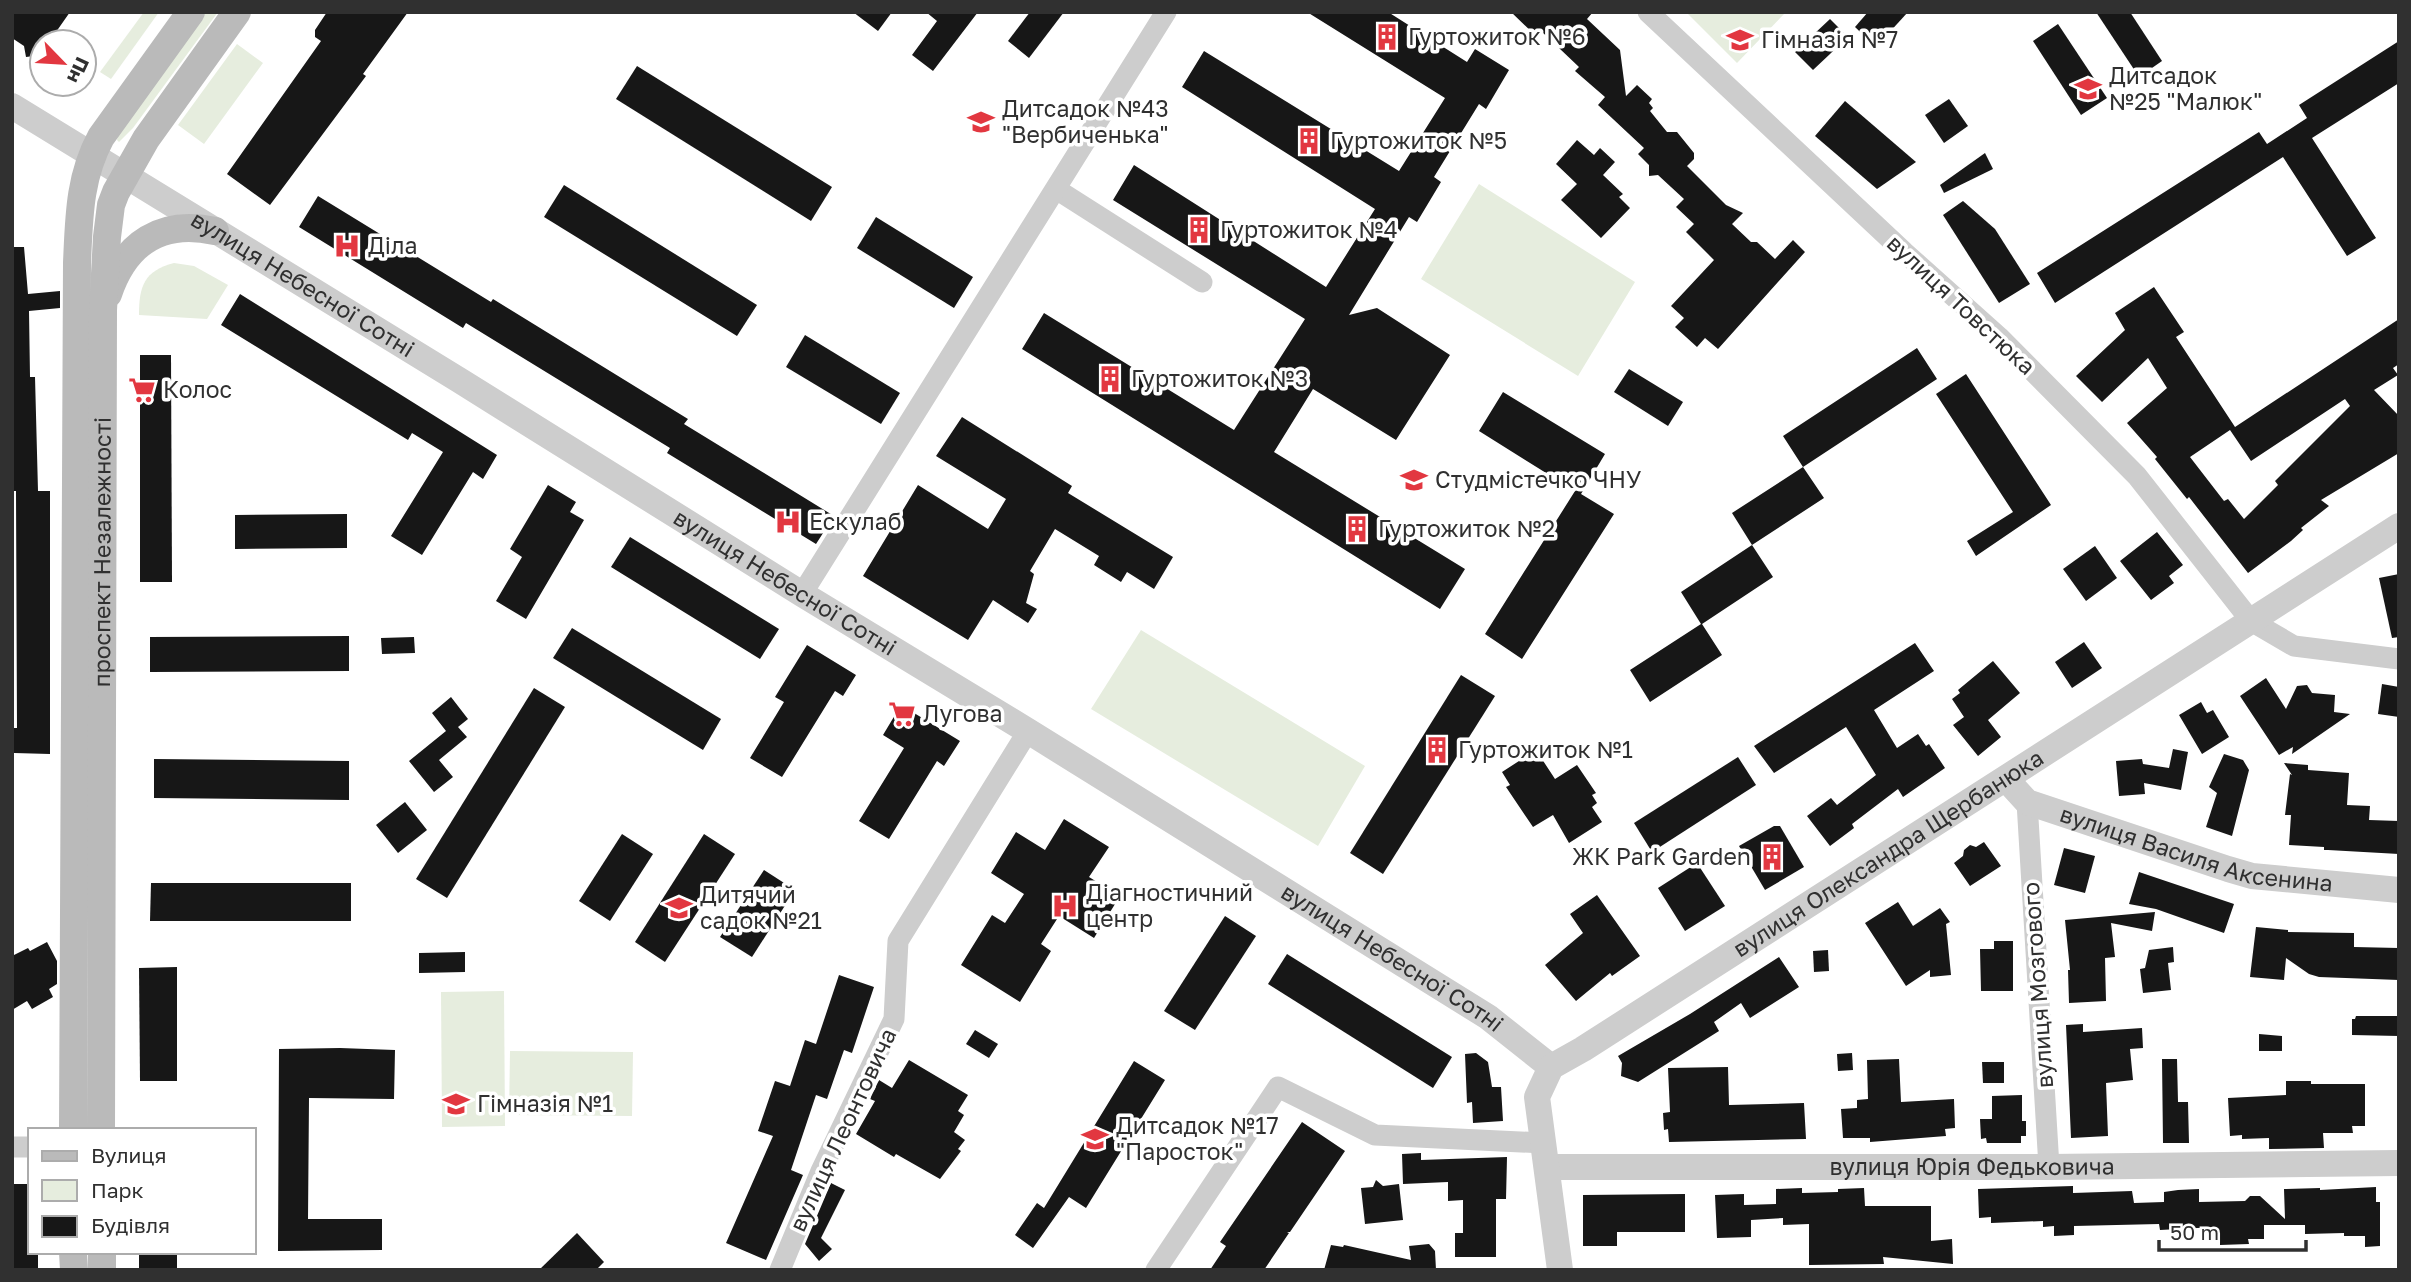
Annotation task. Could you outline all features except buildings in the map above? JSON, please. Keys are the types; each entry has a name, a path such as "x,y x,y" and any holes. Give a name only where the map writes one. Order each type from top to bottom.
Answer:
{"main road":[{"name":"проспект Незалежності","path":"73,1128 77,263 80,200 91,155 191,12"},
{"name":"проспект Незалежності","path":"101,1128 103,310 107,237 111,205 125,175 146,139 237,12"},
{"path":"103,310 111,284 136,246 163,231 180,227 215,231"}],"street":[{"path":"802,594 1166,12"},
{"name":"вулиця Товстюка","path":"1648,12 1904,252 1999,337 2127,466 2250,621"},
{"name":"вулиця Небесної Сотні","path":"12,106 1488,1017 1551,1068"},
{"path":"1056,189 1202,282"},
{"name":"вулиця Олександра Щербанюка","path":"1551,1068 2399,526"},
{"path":"2250,621 2294,646 2399,659"},
{"name":"вулиця Леонтовича","path":"780,1270 821,1171 894,1019 898,941 1028,731"},
{"name":"вулиця Василя Аксенина","path":"2006,779 2027,802 2252,876 2399,890"},
{"name":"вулиця Мозгового","path":"2027,802 2049,1167"},
{"path":"1551,1068 1537,1097 1560,1270"},
{"path":"1156,1270 1278,1087 1376,1135 1545,1155"},
{"name":"вулиця Юрія Федьковича","path":"1545,1155 2049,1167 2399,1163"}],"green space":[{"path":"144,12 159,12 111,79 100,72"},
{"path":"202,12 218,12 133,128 119,142 118,134"},
{"name":"Гімназія №7","path":"1686,12 1786,12 1737,63"},
{"path":"237,44 263,63 204,144 178,125"},
{"path":"1479,184 1635,282 1578,376 1421,279"},
{"path":"174,263 194,266 228,285 207,319 139,315 140,296 145,281 156,270"},
{"path":"1141,630 1365,766 1318,846 1091,709"},
{"path":"504,991 505,1126 442,1127 441,992"},
{"path":"510,1051 633,1052 632,1116 509,1115"}],"place":[{"name":"Гуртожиток №6","path":"1387,37"},
{"name":"Гімназія №7","path":"1740,40"},
{"name":"Дитсадок №25 \"Малюк\"","path":"2088,89"},
{"name":"Дитсадок №43 \"Вербиченька\"","path":"981,122"},
{"name":"Гуртожиток №5","path":"1309,141"},
{"name":"Гуртожиток №4","path":"1199,230"},
{"name":"Діла","path":"347,246"},
{"name":"Гуртожиток №3","path":"1110,379"},
{"name":"Колос","path":"142,390"},
{"name":"Студмістечко ЧНУ","path":"1414,480"},
{"name":"Ескулаб","path":"788,522"},
{"name":"Гуртожиток №2","path":"1357,529"},
{"name":"Лугова","path":"902,714"},
{"name":"Гуртожиток №1","path":"1437,750"},
{"name":"ЖК Park Garden","path":"1772,857"},
{"name":"Діагностичний центр","path":"1065,906"},
{"name":"Дитячий садок №21","path":"679,908"},
{"name":"Гімназія №1","path":"456,1104"},
{"name":"Дитсадок №17 \"Паросток\"","path":"1095,1139"}]}
